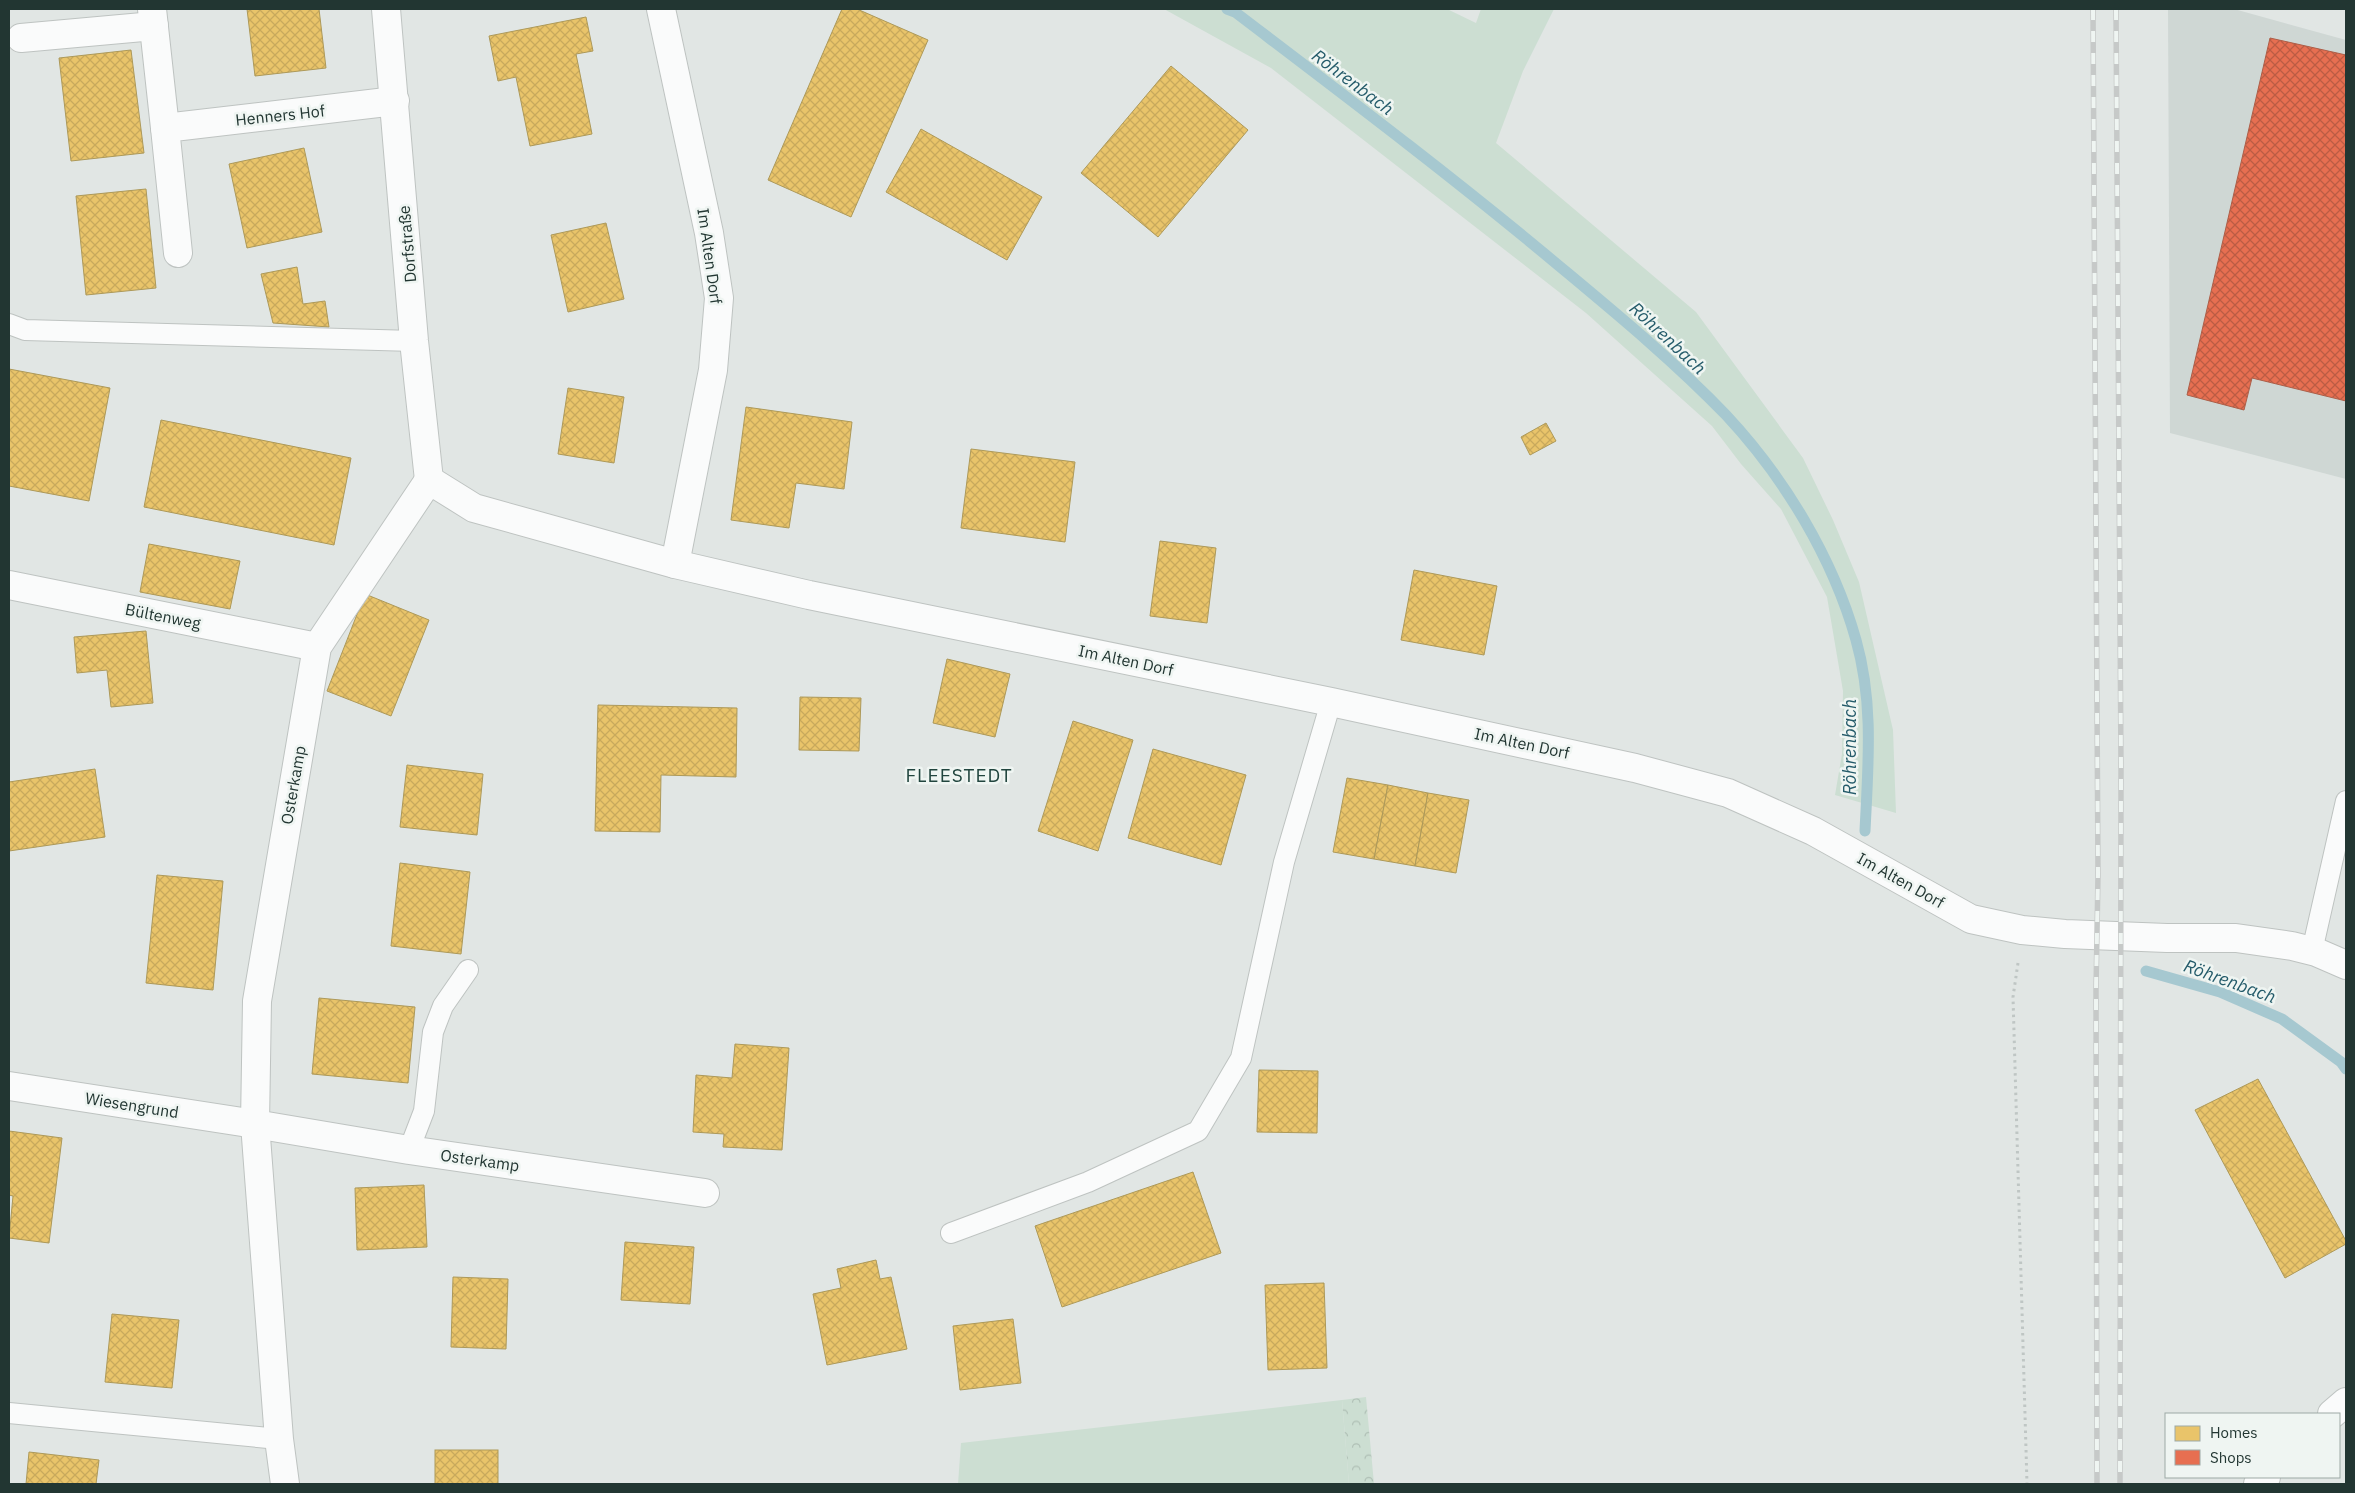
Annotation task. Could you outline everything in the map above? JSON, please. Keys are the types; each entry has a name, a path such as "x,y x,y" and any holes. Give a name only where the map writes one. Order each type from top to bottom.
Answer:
{"street":[{"name":"Dorfstraße","path":"386,9 414,341 429,480"},
{"name":"Im Alten Dorf","path":"661,9 709,233 719,298 714,370 675,564"},
{"path":"21,38 153,17 178,253"},
{"name":"Henners Hof","path":"165,128 395,101"},
{"name":"Im Alten Dorf","path":"429,480 474,508 675,564 828,598 1331,702 1635,768 1728,792 1813,832 1971,919 2022,930 2167,938 2236,938 2292,946 2312,951 2346,965"},
{"name":"Osterkamp","path":"285,1484 279,1439 254,1124 257,1000 316,647 429,480"},
{"name":"Bültenweg","path":"9,585 316,647"},
{"name":"Wiesengrund","path":"9,1086 254,1124"},
{"name":"Osterkamp","path":"254,1124 409,1150 705,1193"},
{"path":"2333,1413 2346,1402"}],"lane":[{"path":"9,324 25,330 414,341"},
{"path":"951,1233 1088,1182 1198,1131 1241,1058 1284,862 1331,702"},
{"path":"2312,951 2346,801"},
{"path":"409,1150 424,1111 433,1032 443,1006 468,970"},
{"path":"9,1413 279,1439"}],"path":[{"path":"2022,930 2013,997 2028,1484"}],"shaded area":[{"path":"2168,9 2234,9 2346,40 2346,479 2170,433"}],"green space":[{"path":"1164,9 1447,9 1476,23 1481,9 1554,9 1523,71 1496,143 1696,312 1803,458 1833,520 1859,582 1893,730 1896,813 1835,795 1842,754 1843,691 1827,597 1781,509 1741,464 1712,426 1586,313 1271,68"},
{"path":"1366,1397 1374,1484 1349,1484 1342,1400"},
{"path":"1342,1400 1349,1484 958,1484 961,1443"}],"building: Homes":[{"path":"247,9 319,9 326,68 255,76"},
{"path":"842,9 857,9 928,40 851,217 768,180"},
{"path":"586,17 593,51 576,54 592,134 530,146 516,77 498,81 489,36"},
{"path":"131,50 144,153 71,161 59,58"},
{"path":"1171,66 1248,130 1158,237 1081,173"},
{"path":"921,129 1042,197 1007,260 886,192"},
{"path":"304,148 322,232 247,248 229,164"},
{"path":"146,189 156,288 86,295 76,196"},
{"path":"606,223 624,299 568,312 551,235"},
{"path":"297,267 303,304 325,301 329,327 273,323 261,274"},
{"path":"9,369 110,388 89,501 9,486"},
{"path":"568,388 624,397 614,463 558,454"},
{"path":"746,407 852,422 844,489 796,483 789,528 731,520"},
{"path":"161,420 351,458 334,545 144,507"},
{"path":"1546,423 1556,441 1530,455 1521,437"},
{"path":"971,449 1075,462 1065,542 961,528"},
{"path":"1160,541 1216,548 1207,623 1150,616"},
{"path":"149,544 240,561 230,609 140,592"},
{"path":"1414,570 1497,586 1484,655 1401,640"},
{"path":"365,594 429,620 391,716 327,691"},
{"path":"146,631 153,703 111,707 107,670 77,673 74,637"},
{"path":"947,659 1010,674 995,737 933,723"},
{"path":"800,697 861,698 859,751 799,750"},
{"path":"598,705 737,708 736,777 661,775 660,832 595,831"},
{"path":"1073,721 1133,740 1098,851 1038,831"},
{"path":"1153,749 1246,775 1221,865 1128,838"},
{"path":"407,765 483,774 477,835 400,827"},
{"path":"95,769 105,837 9,851 9,782"},
{"path":"1347,778 1388,785 1374,859 1333,852"},
{"path":"1388,785 1428,793 1415,866 1374,859"},
{"path":"1428,793 1469,800 1456,873 1415,866"},
{"path":"400,863 470,872 461,954 391,946"},
{"path":"157,875 223,881 213,990 146,983"},
{"path":"319,998 415,1007 408,1083 312,1074"},
{"path":"735,1044 789,1048 782,1150 723,1147 724,1134 693,1132 696,1075 732,1078"},
{"path":"1259,1070 1318,1071 1317,1133 1257,1132"},
{"path":"2258,1079 2346,1241 2346,1244 2285,1278 2195,1110"},
{"path":"9,1131 62,1138 49,1243 9,1238 13,1196 9,1195"},
{"path":"1193,1172 1221,1253 1062,1307 1035,1226"},
{"path":"424,1185 427,1247 357,1250 355,1188"},
{"path":"625,1242 694,1247 690,1304 621,1300"},
{"path":"876,1260 880,1279 891,1277 907,1349 827,1365 813,1294 841,1288 837,1269"},
{"path":"453,1277 508,1279 506,1349 451,1347"},
{"path":"1324,1283 1327,1368 1268,1370 1265,1285"},
{"path":"112,1314 179,1320 172,1388 105,1382"},
{"path":"1013,1319 1021,1383 960,1390 953,1326"},
{"path":"435,1450 498,1450 498,1484 435,1484"},
{"path":"29,1452 99,1460 96,1484 26,1484"}],"building: Shops":[{"path":"2270,38 2346,55 2346,401 2252,378 2244,410 2187,395"}],"waterway":[{"name":"Röhrenbach","path":"1227,9 1235,12 1431,162 1615,313 1661,352 1705,394 1726,415 1768,465 1787,492 1820,549 1846,609 1856,640 1862,664 1868,711 1865,831"},
{"name":"Röhrenbach","path":"2146,971 2220,992 2282,1019 2341,1062 2346,1069"}],"railway":[{"path":"2093,9 2098,875 2096,990 2097,1484"},
{"path":"2116,9 2121,768 2120,1484"}],"district":[{"name":"FLEESTEDT","path":"959,775"}]}
